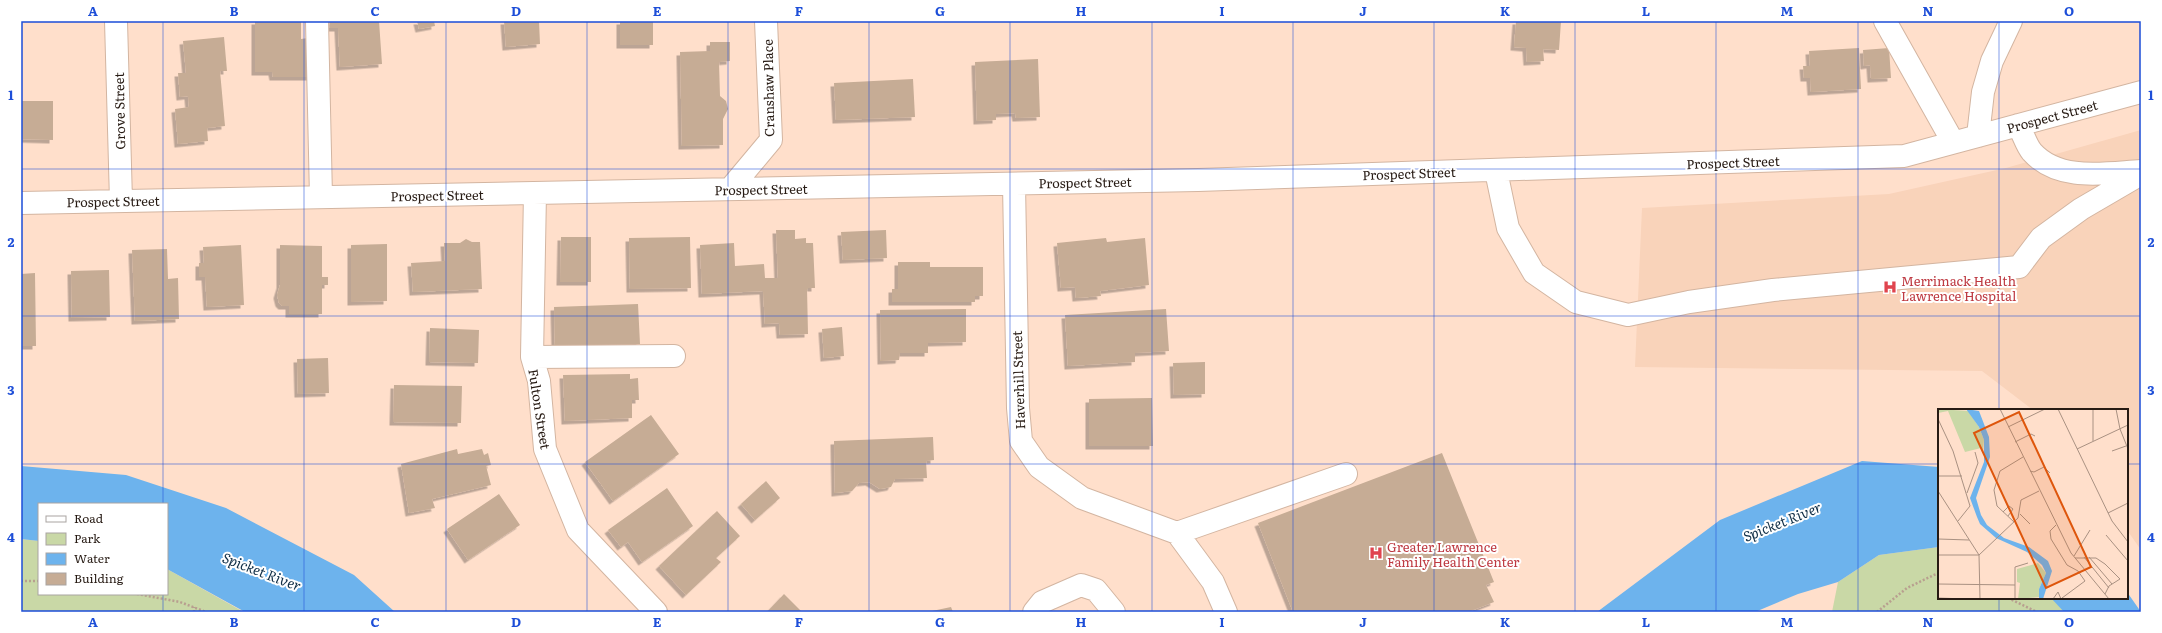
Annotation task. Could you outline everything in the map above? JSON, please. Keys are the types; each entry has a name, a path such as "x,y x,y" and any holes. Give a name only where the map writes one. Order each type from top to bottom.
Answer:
{"street":[{"name":"Grove Street","path":"116,21 121,201"},
{"path":"317,21 321,197"},
{"name":"Cranshaw Place","path":"730,189 771,140 766,21"},
{"path":"1885,21 1953,142"},
{"path":"1978,136 1983,92 1992,62 2011,21"},
{"name":"Prospect Street","path":"21,203 1014,184 1496,171 1904,156 2141,92"},
{"path":"2018,125 2032,152 2052,168 2079,174 2141,171"},
{"path":"1496,171 1508,228 1534,273 1576,302 1628,315 1689,302 1773,290 2019,267 2041,238 2081,209 2141,174"},
{"name":"Haverhill Street","path":"1014,184 1018,408 1021,441 1039,467 1082,498 1177,533"},
{"name":"Fulton Street","path":"534,194 532,357 538,381 545,449 578,530 656,612"},
{"path":"532,357 674,356"},
{"path":"1226,612 1213,582 1177,533 1346,474"},
{"path":"1034,612 1042,602 1081,585 1096,590 1114,612"}],"path":[{"path":"1877,612 1907,588 1936,574 1938,575"},
{"path":"21,580 38,581"},
{"path":"142,595 180,602 206,612"},
{"path":"2010,599 2037,612"},
{"path":"194,607 194,612"}],"shaded area":[{"name":"Merrimack Health Lawrence Hospital","path":"2141,130 2141,550 2128,531 2128,409 2032,409 1982,371 1635,367 1642,208 1889,194 2006,168"}],"green space":[{"path":"21,539 38,541 38,595 168,595 168,570 242,611 21,612"},
{"path":"1938,547 1938,599 2053,599 2064,612 1832,612 1838,582 1879,555"}],"water":[{"name":"Spicket River","path":"1862,461 1938,467 1938,547 1879,555 1838,582 1798,594 1755,612 1597,612 1720,520"},
{"name":"Spicket River","path":"21,466 126,475 226,508 354,575 395,612 245,612 168,570 168,503 38,503 38,541 21,539"},
{"path":"2128,593 2141,612 2064,612 2052,599 2128,599"}],"building":[{"path":"255,21 301,21 301,39 308,38 314,77 273,77 272,72 255,72"},
{"path":"329,21 379,21 382,64 340,67 338,28 330,28"},
{"path":"417,21 434,21 435,26 419,29"},
{"path":"504,21 539,21 540,44 506,47"},
{"path":"620,21 653,21 653,45 620,45"},
{"path":"1516,21 1561,21 1559,50 1543,49 1544,61 1527,62 1526,48 1514,47"},
{"path":"224,37 227,71 220,71 225,126 207,128 208,141 178,144 175,109 189,107 188,96 180,97 178,73 186,73 183,41"},
{"path":"710,42 730,42 730,61 719,62 720,96 726,101 728,109 723,119 723,145 682,146 680,52 710,51"},
{"path":"1859,48 1861,89 1811,92 1810,78 1804,78 1803,66 1810,66 1809,51"},
{"path":"1889,48 1891,78 1871,79 1870,65 1864,66 1863,50"},
{"path":"1038,59 1040,117 1016,118 1015,113 996,114 996,120 977,121 975,62"},
{"path":"913,79 915,117 836,120 834,83"},
{"path":"21,101 53,101 53,140 21,139"},
{"path":"776,230 795,230 795,239 806,238 806,243 813,243 815,288 807,288 808,334 780,335 779,323 765,324 763,291 702,294 700,245 734,243 735,266 764,264 765,278 778,278"},
{"path":"886,230 887,258 843,260 841,232"},
{"path":"561,237 591,237 591,282 560,282"},
{"path":"690,237 691,288 630,289 629,238"},
{"path":"1106,238 1107,242 1145,238 1149,285 1100,291 1101,296 1076,298 1075,287 1061,288 1057,243"},
{"path":"466,239 472,242 480,242 482,289 413,292 411,263 445,261 444,243 460,243"},
{"path":"387,244 387,301 351,302 351,245"},
{"path":"241,245 244,305 207,307 205,277 199,277 199,263 204,263 203,247"},
{"path":"280,245 322,246 322,277 328,277 328,285 322,285 322,314 289,314 289,306 282,306 279,303 277,295 280,285"},
{"path":"167,249 168,279 178,278 179,319 135,321 132,250"},
{"path":"898,262 930,262 930,267 983,267 983,296 975,296 975,302 892,302 892,289 898,289"},
{"path":"109,270 110,317 72,318 71,271"},
{"path":"35,273 36,346 21,346 21,274"},
{"path":"638,304 640,344 555,346 554,307"},
{"path":"966,309 966,342 928,343 928,353 900,353 899,360 881,361 880,310"},
{"path":"1166,309 1169,351 1135,353 1135,362 1068,366 1065,315"},
{"path":"842,327 844,356 824,358 822,329"},
{"path":"430,328 479,330 478,363 429,362"},
{"path":"328,358 329,393 298,394 297,359"},
{"path":"1205,362 1205,394 1174,395 1173,363"},
{"path":"630,374 630,379 638,378 639,400 632,400 632,418 565,421 563,375"},
{"path":"394,385 462,386 461,423 393,422"},
{"path":"1152,398 1153,446 1089,446 1089,399"},
{"path":"651,415 679,454 613,501 585,462"},
{"path":"933,437 934,460 926,461 927,478 895,479 891,487 880,489 869,482 859,483 852,491 835,493 834,441"},
{"path":"457,449 458,454 482,449 484,455 488,453 491,465 486,466 491,485 432,499 435,508 409,513 401,464"},
{"name":"Greater Lawrence Family Health Center","path":"1442,453 1494,582 1486,585 1494,602 1468,612 1293,612 1258,523"},
{"path":"766,481 780,498 755,520 741,504"},
{"path":"667,488 693,526 642,562 628,542 621,547 608,530"},
{"path":"499,494 520,525 468,560 447,529"},
{"path":"717,511 740,536 716,558 721,562 686,595 659,566"},
{"path":"784,594 802,612 767,612"},
{"path":"951,607 953,612 932,612 932,611"}],"place":[{"name":"Merrimack Health Lawrence Hospital","path":"1890,287"},
{"name":"Greater Lawrence Family Health Center","path":"1376,553"}]}
